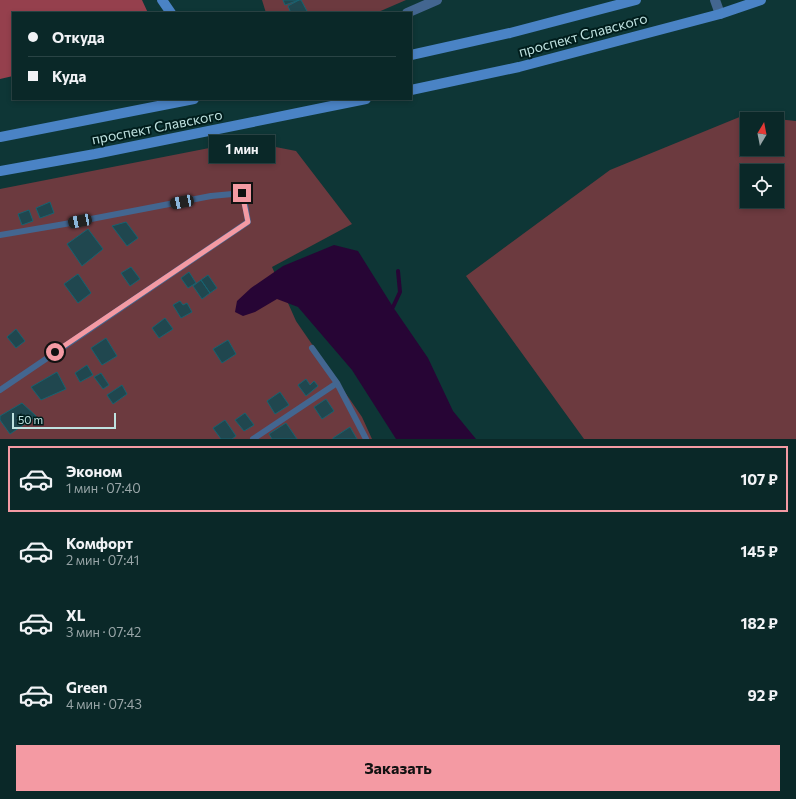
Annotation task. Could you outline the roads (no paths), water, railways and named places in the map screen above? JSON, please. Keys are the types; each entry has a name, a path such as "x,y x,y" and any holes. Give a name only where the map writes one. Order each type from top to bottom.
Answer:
{"main road":[{"path":"162,0 170,12"},
{"name":"проспект Славского","path":"412,55 510,33 636,0"},
{"name":"проспект Славского","path":"412,90 519,67 720,14 761,0"},
{"name":"проспект Славского","path":"0,137 189,100"},
{"name":"проспект Славского","path":"0,171 95,154 361,100"}],"street":[{"path":"409,12 437,0"},
{"path":"715,0 720,14"}],"lane":[{"path":"0,235 211,196 242,193 248,222 0,390"},
{"path":"312,348 337,383 366,439"},
{"path":"253,439 337,383"}],"waterway":[{"path":"393,307 400,292 398,271"}]}
